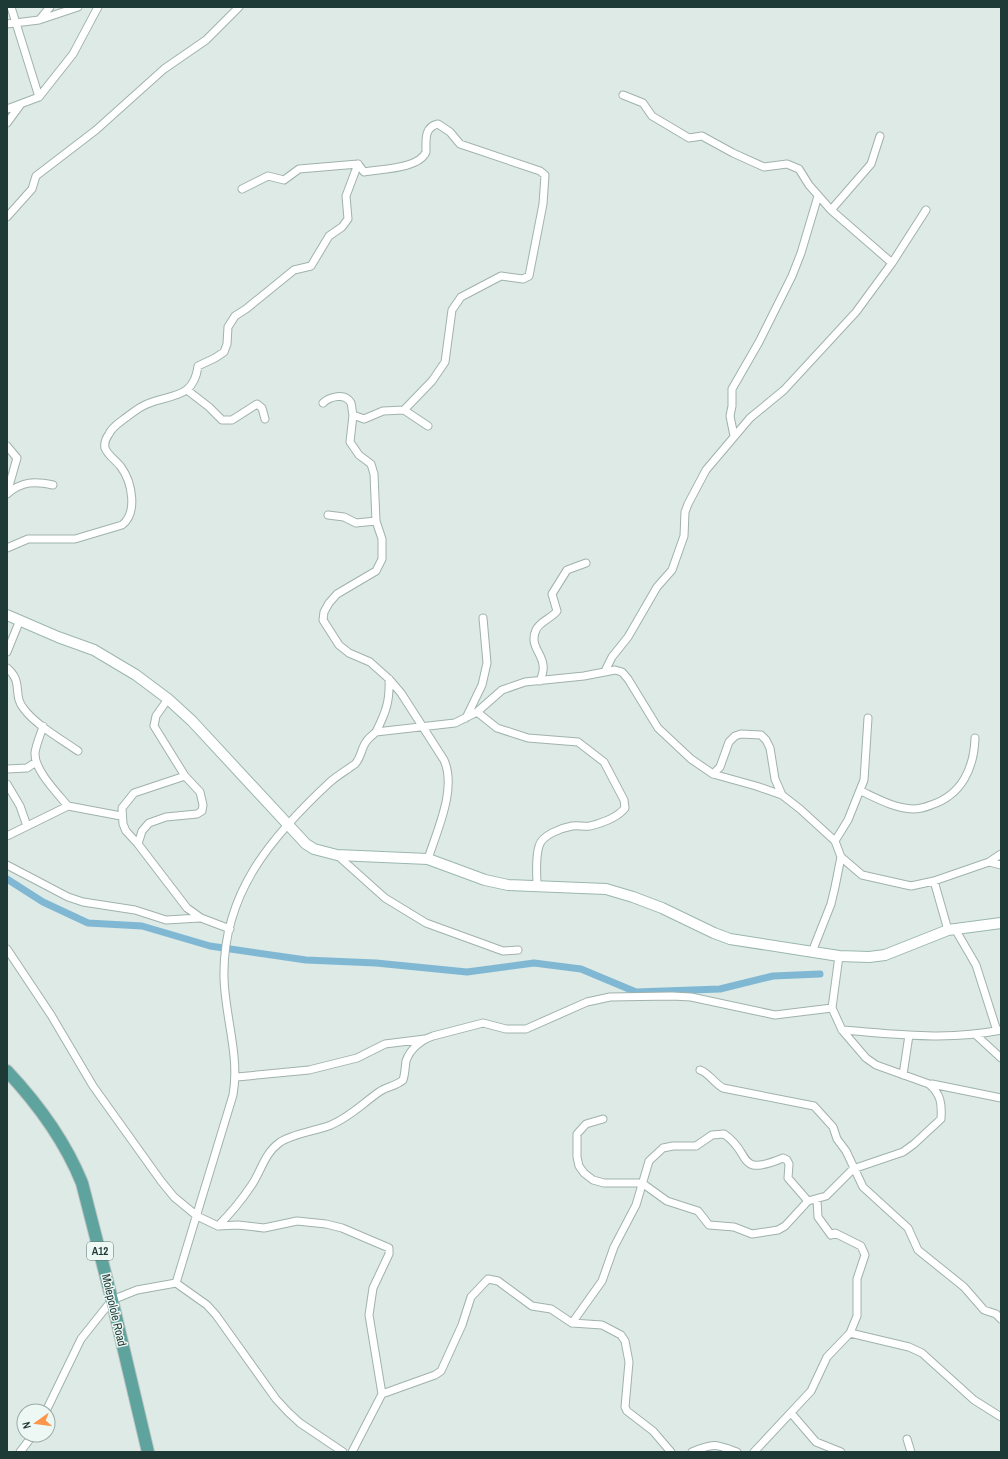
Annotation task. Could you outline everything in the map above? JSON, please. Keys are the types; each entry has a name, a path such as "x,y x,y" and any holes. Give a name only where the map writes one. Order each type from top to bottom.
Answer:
{"main road":[{"name":"Molepolole Road","path":"7,1071 42,1113 76,1168 88,1202 148,1452"}],"street":[{"path":"11,7 39,96"},
{"path":"39,20 50,7"},
{"path":"7,24 39,20 78,7"},
{"path":"7,108 22,104 39,96 73,54 98,7"},
{"path":"7,216 32,189 36,176 96,130 164,68 206,40 239,7"},
{"path":"623,96 643,103 652,116 689,138 702,136 732,153 764,166 787,164 793,165 799,169 818,196 831,210 892,263"},
{"path":"7,123 22,104"},
{"path":"358,164 364,172 402,167 420,160 426,152 426,135 428,130 431,125 438,124 450,132 460,144 544,173 545,175 543,204 529,276 523,279 501,276 461,297 452,310 445,362 432,382 404,410"},
{"path":"831,210 868,168 880,136"},
{"path":"242,189 268,176 284,180 299,169 358,164"},
{"path":"7,548 28,539 75,539 122,525 127,522 130,514 132,497 128,481 121,467 105,448 105,442 110,432 143,406 177,395 187,390 195,381 198,366 224,352 227,344 226,334 231,320 289,273 294,270 311,266 329,236 345,224 348,212 346,196 358,164"},
{"path":"734,436 730,419 732,389 760,342 792,276 801,253 818,196"},
{"path":"604,671 612,657 628,637 657,586 672,570 684,536 688,504 706,470 750,418 784,390 856,312 892,263 926,210"},
{"path":"187,390 209,407 222,420 232,420 256,404 262,408 264,419"},
{"path":"323,404 328,398 334,396 347,398 351,402 353,416 350,442 359,455 373,469 376,520 382,539 382,559 379,567 368,577 337,594 328,603 324,612 323,620 339,645 349,653 370,662 389,679 401,693 439,749 448,768 449,776 446,800 428,859"},
{"path":"353,416 364,419 383,411 404,410 428,426"},
{"path":"7,446 17,458 7,494"},
{"path":"7,494 16,486 27,482 38,481 53,485"},
{"path":"328,515 344,517 356,524 376,520"},
{"path":"540,681 543,666 535,646 535,631 557,611 552,594 567,570 586,563"},
{"path":"7,615 58,637 94,650 136,675 168,699 192,721 261,794 288,826 306,844 314,849 337,855 428,859 496,883 606,889 655,905 730,939 840,956 869,957 885,955 952,930 1001,923"},
{"path":"466,718 482,685 487,663 483,618"},
{"path":"7,652 20,620"},
{"path":"7,668 16,676 21,705 28,714 78,751"},
{"path":"376,732 455,723 477,712 502,690 513,685 584,676 615,670 625,675 658,728 691,759 713,774 782,795 800,809 835,841 841,858 862,875 907,886 934,881 989,862 1001,854"},
{"path":"176,1283 234,1095 237,1077 225,986 225,961 229,932 236,903 246,880 260,857 330,782 356,763 365,743 376,732 387,708 390,696 389,679"},
{"path":"138,844 142,831 148,823 166,816 197,814 202,811 204,805 200,792 185,776 154,726 156,716 168,699"},
{"path":"477,712 497,728 528,738 578,742 604,762 624,800 625,808 617,816 591,826 566,828 544,839 539,845 537,854 537,886"},
{"path":"835,841 848,820 861,791 866,772 868,718"},
{"path":"43,726 35,754 36,762 68,806"},
{"path":"713,774 720,767 729,742 735,736 741,734 761,735 766,740 770,748 775,779 782,795"},
{"path":"861,791 890,804 904,808 915,809 936,803 952,794 964,780 971,766 974,754 975,738"},
{"path":"7,769 27,768 36,762"},
{"path":"185,776 134,793 122,808 121,816 126,831 138,844 187,908 201,918 229,932"},
{"path":"7,784 20,806 27,826"},
{"path":"7,836 68,806 121,816"},
{"path":"337,855 385,898 426,923 503,951 518,950"},
{"path":"812,952 831,904 841,858"},
{"path":"989,862 1001,865"},
{"path":"7,865 83,902 135,910 166,920 201,918"},
{"path":"842,1030 952,1037 976,1035 999,1030 976,965 952,930 934,881"},
{"path":"7,948 51,1015 93,1086 161,1181 174,1197 197,1216 218,1226 238,1225 264,1228 297,1221 326,1224 342,1228 388,1248 389,1254 373,1288 369,1315 382,1394 352,1452"},
{"path":"840,956 832,1008 842,1030 866,1058 876,1064 929,1084 1001,1098"},
{"path":"237,1077 308,1070 358,1058 385,1044 425,1039 483,1023 506,1029 526,1029 587,1002 610,998 672,996 691,998 775,1015 832,1008"},
{"path":"903,1075 909,1035"},
{"path":"976,1035 1001,1058"},
{"path":"218,1226 251,1187 264,1160 277,1145 288,1138 308,1133 344,1119 360,1109 379,1092 399,1083 403,1080 409,1056 425,1039"},
{"path":"700,1070 705,1072 714,1083 723,1088 814,1106 833,1127 836,1139 846,1152 853,1169 868,1193 908,1228 918,1250 964,1287 984,1310 996,1314 1001,1319"},
{"path":"603,1119 586,1124 578,1134 577,1157 579,1166 584,1173 593,1180 604,1183 642,1183 667,1201 698,1211 709,1225 734,1227 752,1234 778,1230 785,1226 808,1201 817,1200 826,1196 853,1169 903,1152 914,1144 941,1119 940,1098 936,1090 929,1084"},
{"path":"572,1323 602,1281 614,1247 636,1205 650,1161 663,1148 673,1146 696,1146 712,1135 718,1133 730,1138 746,1162 751,1166 769,1164 783,1158 787,1160 789,1164 788,1178 808,1201"},
{"path":"754,1452 792,1412 815,1384 827,1357 850,1333 857,1316 857,1279 865,1255 861,1246 835,1233 831,1235 818,1217 817,1200"},
{"path":"382,1394 435,1375 441,1371 462,1325 471,1297 488,1279 498,1281 532,1306 551,1309 572,1323 602,1325 621,1335 625,1341 629,1362 625,1407 627,1411 653,1431 671,1452"},
{"path":"50,1403 82,1339 112,1300 137,1290 176,1283 207,1305 216,1315 276,1399 288,1412 300,1423 343,1452"},
{"path":"850,1333 909,1347 922,1354 974,1400 1001,1417"},
{"path":"792,1412 816,1442 841,1452"},
{"path":"907,1439 911,1452"},
{"path":"20,1452 27,1443"},
{"path":"692,1452 710,1445 716,1445 737,1452"}],"waterway":[{"path":"7,879 43,902 88,923 142,926 210,946 306,960 376,963 467,972 534,963 581,969 636,992 720,989 773,976 820,974"}]}
